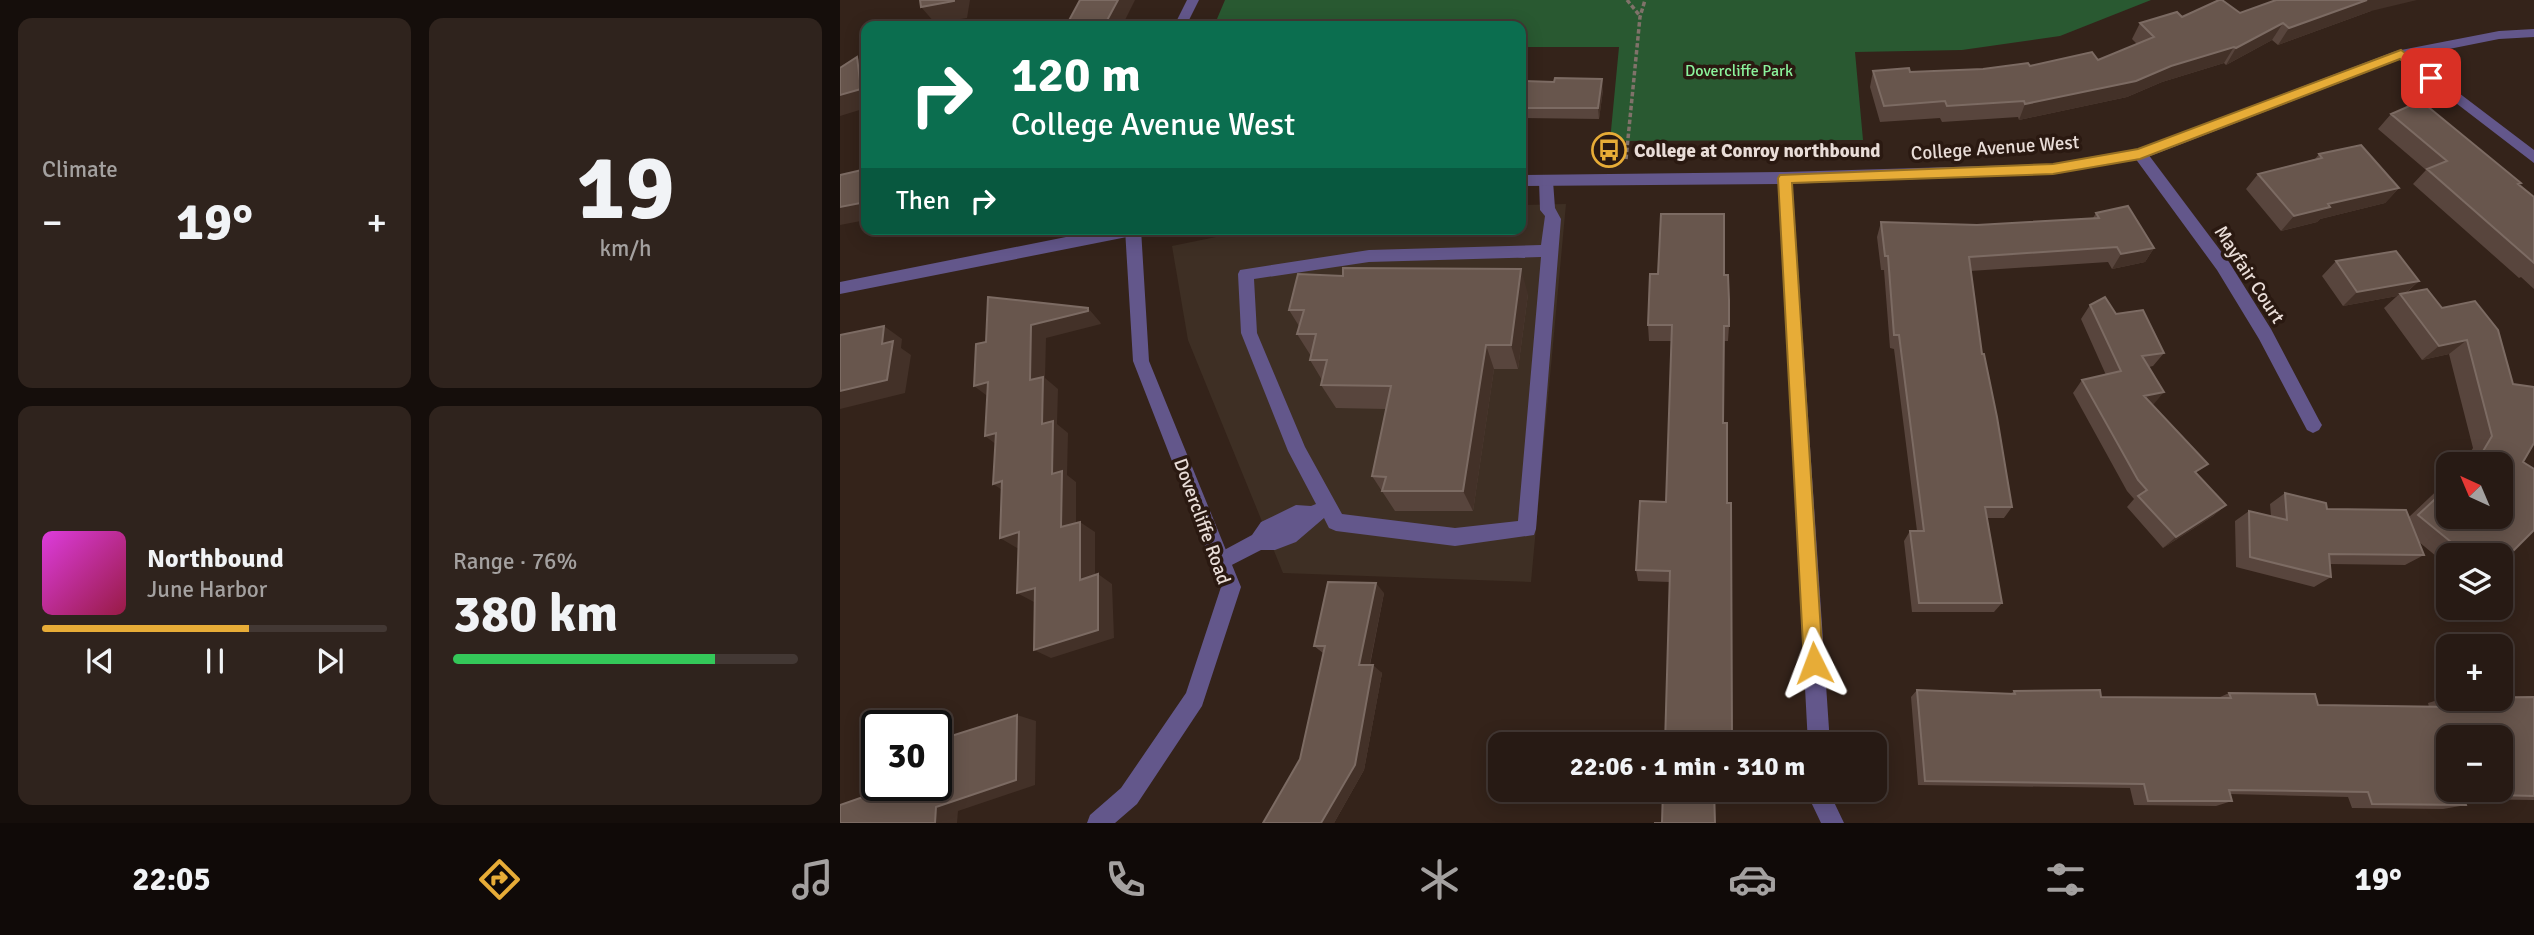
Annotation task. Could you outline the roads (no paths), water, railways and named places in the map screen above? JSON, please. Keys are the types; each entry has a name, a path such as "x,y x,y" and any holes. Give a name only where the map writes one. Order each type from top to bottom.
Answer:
{"street":[{"path":"1182,21 1193,0"},
{"name":"College Avenue West","path":"1526,181 1785,178 2053,169 2140,154 2401,54 2499,35 2534,33"},
{"path":"2401,54 2534,158"},
{"name":"Mayfair Court","path":"2140,154 2223,266 2265,334 2313,425"},
{"path":"1785,178 1818,732"},
{"path":"1546,181 1548,210 1544,215 1543,225 1549,230 1549,251 1527,529 1455,537 1336,522 1320,511 1250,333 1246,274 1368,256 1549,251"},
{"path":"840,288 1109,235"},
{"name":"Dovercliffe Road","path":"1098,823 1129,796 1195,699 1231,587 1141,361 1134,235"},
{"path":"1222,561 1259,541 1273,544 1305,528 1320,511"},
{"path":"1822,802 1833,823"}],"place":[{"name":"College at Conroy northbound","path":"1609,150"}],"park label":[{"name":"Dovercliffe Park","path":"1739,70"}]}
